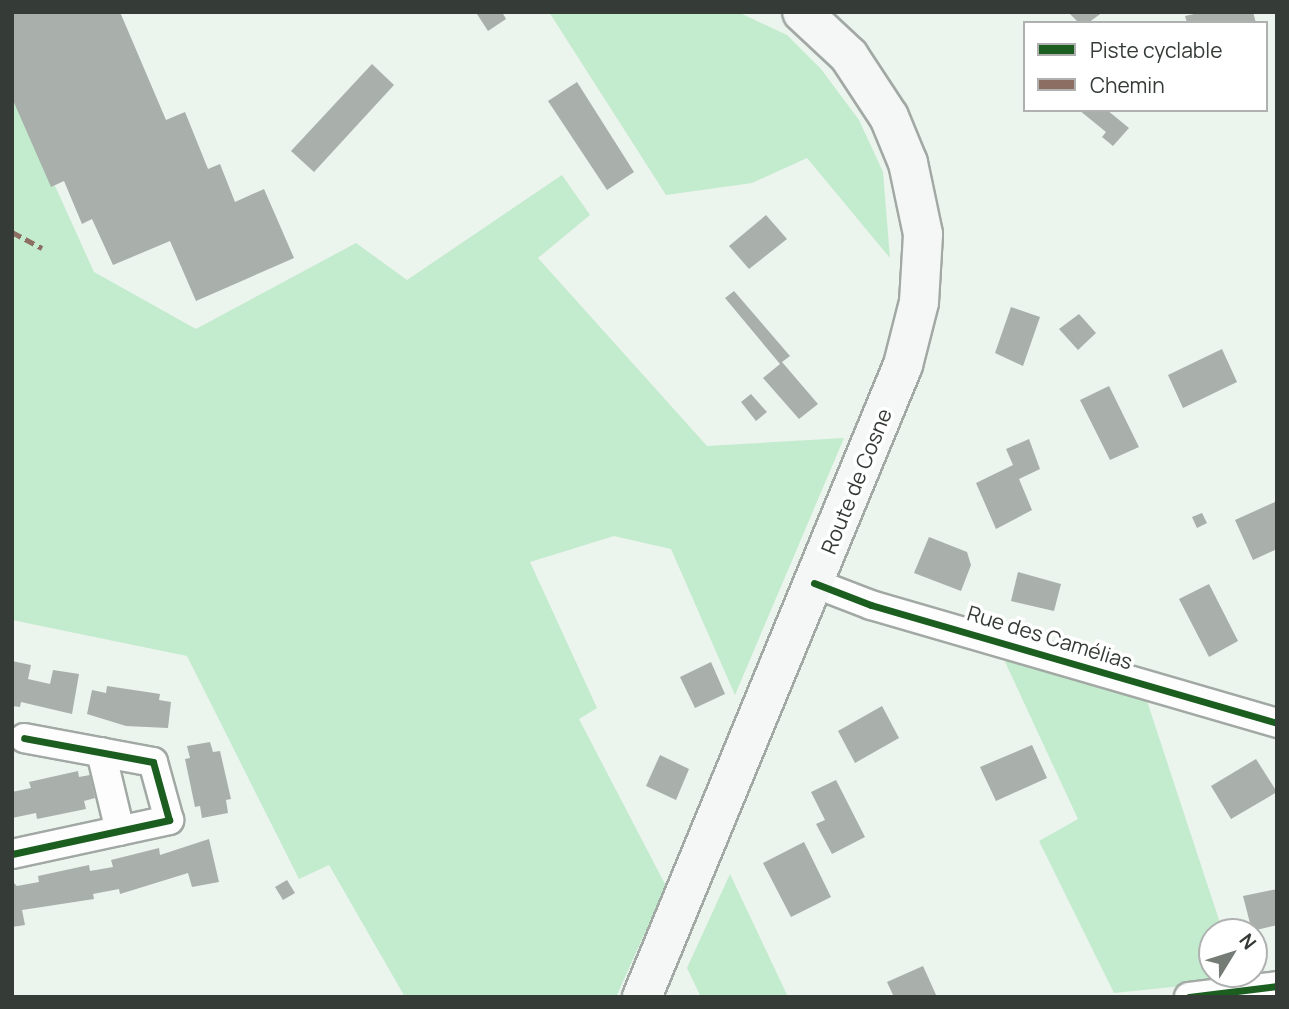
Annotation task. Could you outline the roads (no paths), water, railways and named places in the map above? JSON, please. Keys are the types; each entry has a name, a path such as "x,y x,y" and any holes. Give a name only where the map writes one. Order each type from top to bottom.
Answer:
{"main road":[{"name":"Route de Cosne","path":"642,997 903,365 919,302 923,234 908,163 889,117 849,56 802,12"}],"street":[{"name":"Rue des Camélias","path":"814,583 871,605 1277,723"},
{"path":"12,854 169,820 153,762 24,737"},
{"path":"100,752 120,831"},
{"path":"1189,997 1228,990 1277,986"}]}
